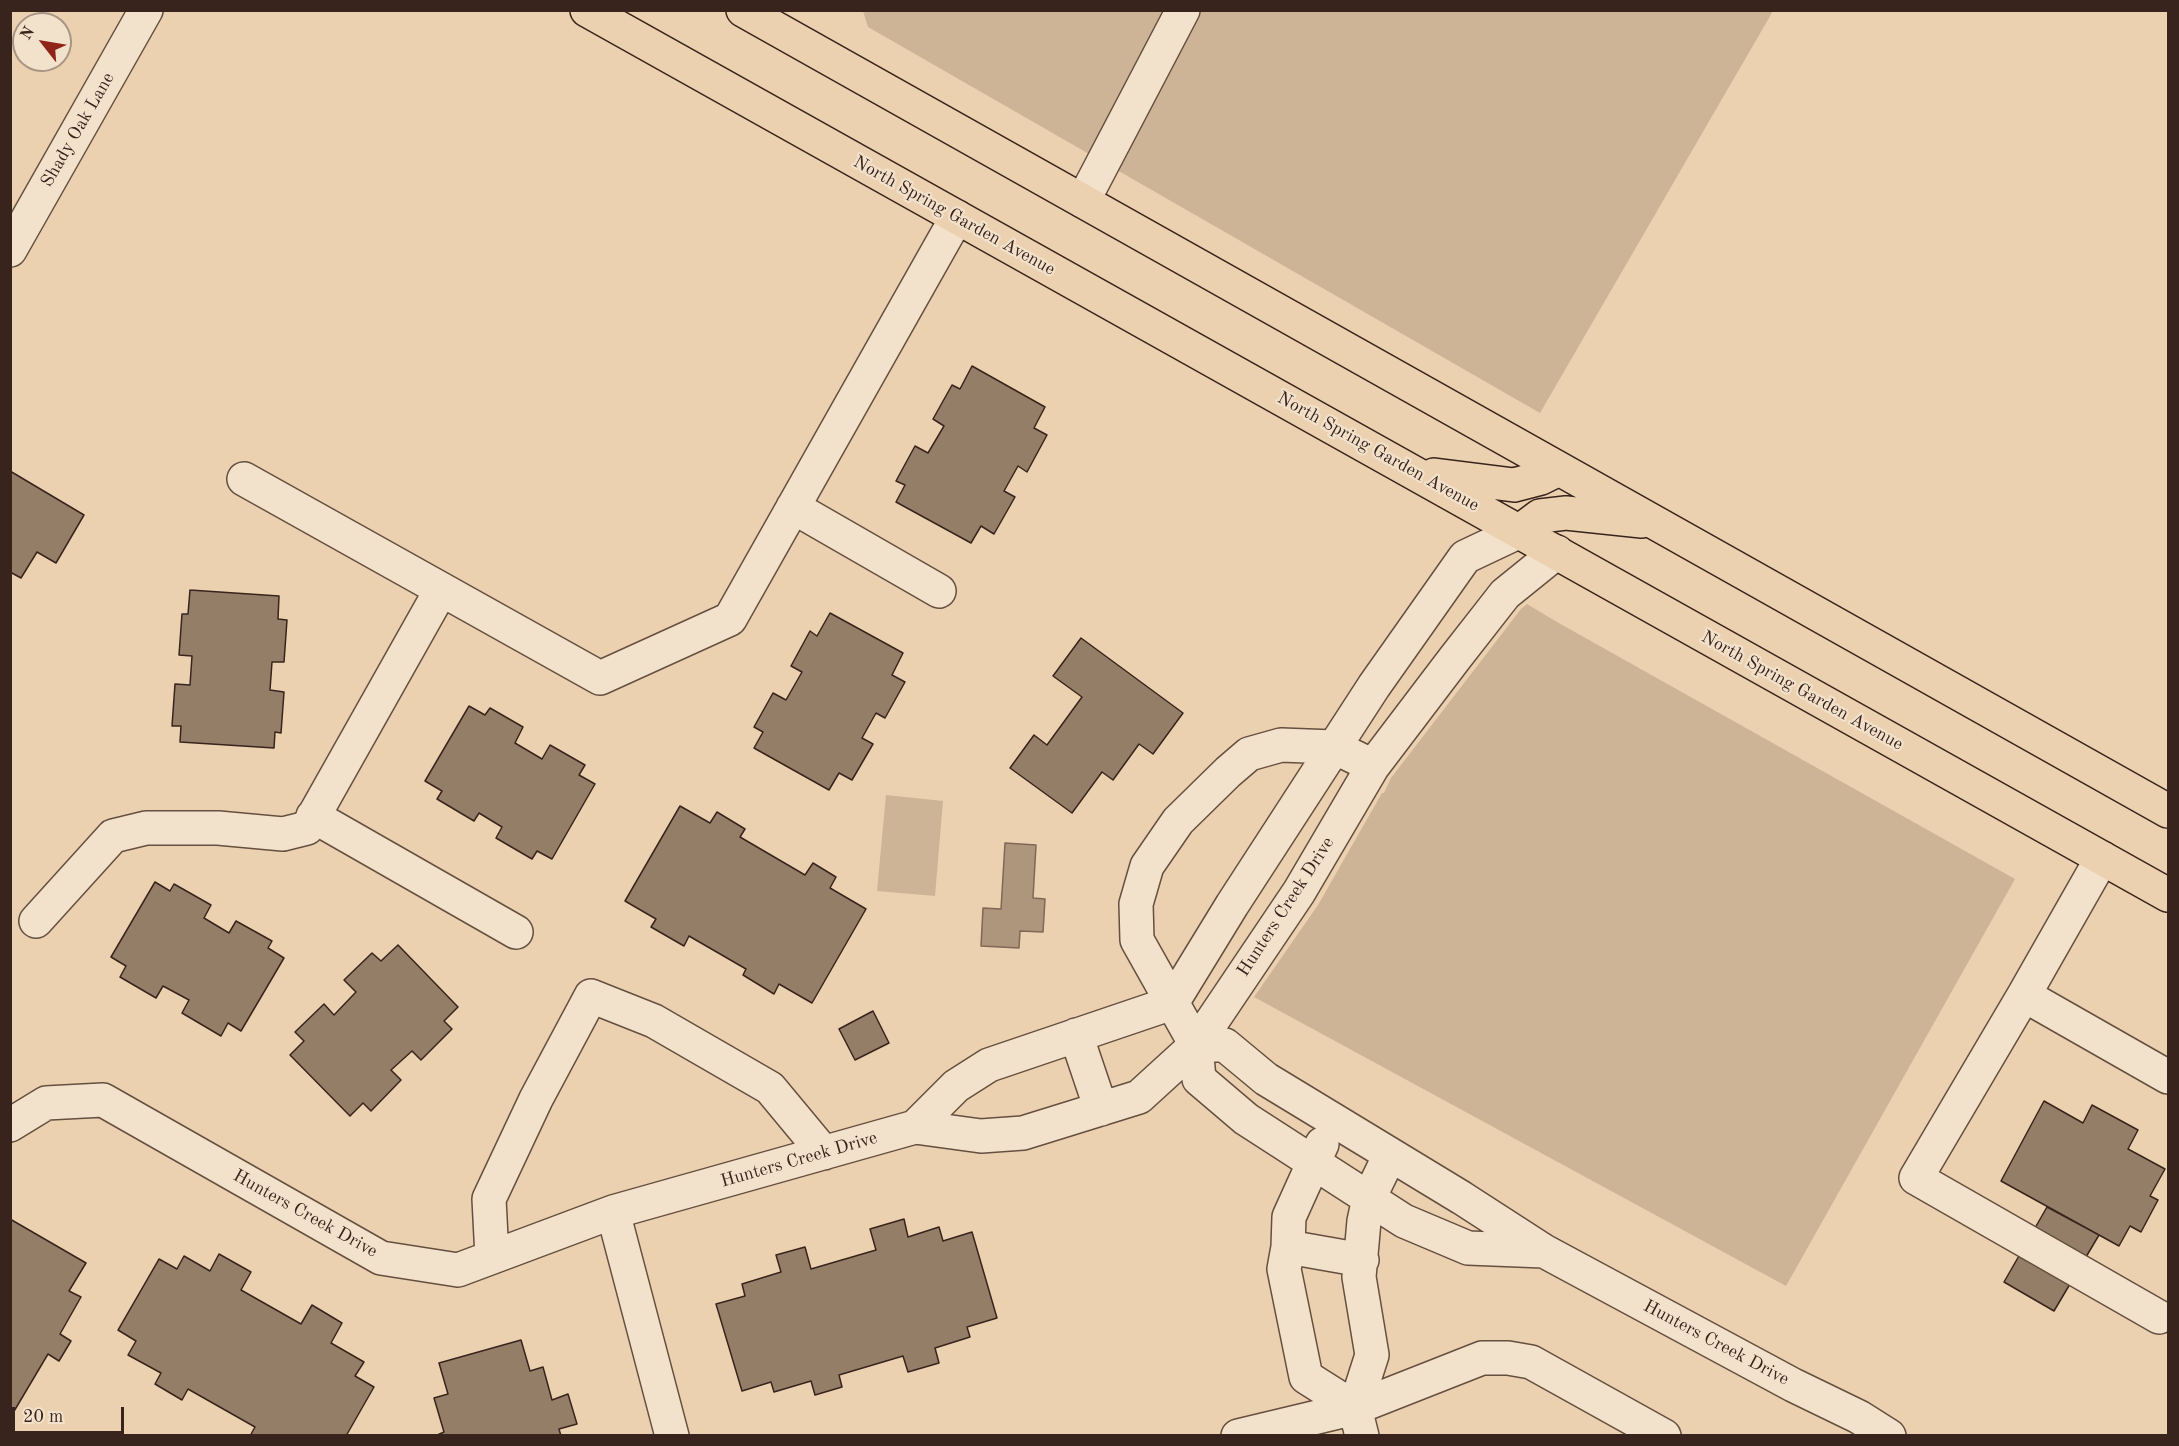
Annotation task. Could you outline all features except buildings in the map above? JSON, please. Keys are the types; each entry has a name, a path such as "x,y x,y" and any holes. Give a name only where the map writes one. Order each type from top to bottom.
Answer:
{"highway":[{"name":"North Spring Garden Avenue","path":"588,10 2169,895"},
{"path":"743,10 2169,811"},
{"path":"1417,473 1514,485 1541,478 1559,469"},
{"path":"1520,531 1540,516 1566,513 1655,523"}],"street":[{"name":"Shady Oak Lane","path":"10,250 146,10"},
{"path":"1083,201 1184,10"},
{"path":"244,479 600,678 730,619 957,217"},
{"path":"793,507 939,591"},
{"path":"1172,1003 1226,914 1374,686 1466,557 1520,531"},
{"name":"Hunters Creek Drive","path":"10,1125 46,1103 103,1100 381,1258 458,1270 613,1212 915,1127 981,1136 1023,1133 1139,1097 1196,1045 1299,892 1373,766 1505,594 1557,552"},
{"path":"36,921 113,836 146,828 218,828 283,834 307,828 441,590"},
{"path":"1196,1045 1137,940 1136,904 1147,866 1178,821 1249,754 1281,745 1334,747 1373,766"},
{"path":"313,816 516,932"},
{"path":"2102,858 1916,1178 2165,1313"},
{"path":"2024,995 2169,1077"},
{"path":"492,1257 489,1199 536,1099 591,996 654,1021 770,1088 824,1153"},
{"name":"Hunters Creek Drive","path":"915,1127 956,1086 988,1065 1172,1003"},
{"path":"1076,1035 1101,1109"},
{"name":"Hunters Creek Drive","path":"1196,1045 1225,1045 1266,1079 1544,1251 1793,1385 1859,1417 1889,1436"},
{"name":"Hunters Creek Drive","path":"1196,1045 1198,1079 1246,1119 1404,1221 1468,1248 1544,1251"},
{"path":"1334,1121 1289,1217 1288,1247 1284,1269 1306,1377 1359,1422"},
{"path":"1359,1422 1372,1355 1359,1277 1364,1221 1369,1198 1390,1155"},
{"path":"613,1212 672,1436"},
{"path":"1288,1247 1362,1260"},
{"path":"1238,1436 1359,1422 1445,1371 1482,1358 1508,1358 1531,1362 1664,1436"}],"shaded area":[{"path":"863,11 1773,11 1540,413 868,27"},
{"path":"1527,604 2015,879 1786,1286 1254,997 1318,905 1391,778"},
{"path":"886,795 943,801 935,896 877,891"},
{"path":"1005,843 1036,845 1033,898 1045,899 1043,932 1020,931 1019,948 981,946 983,908 1001,909"}]}
